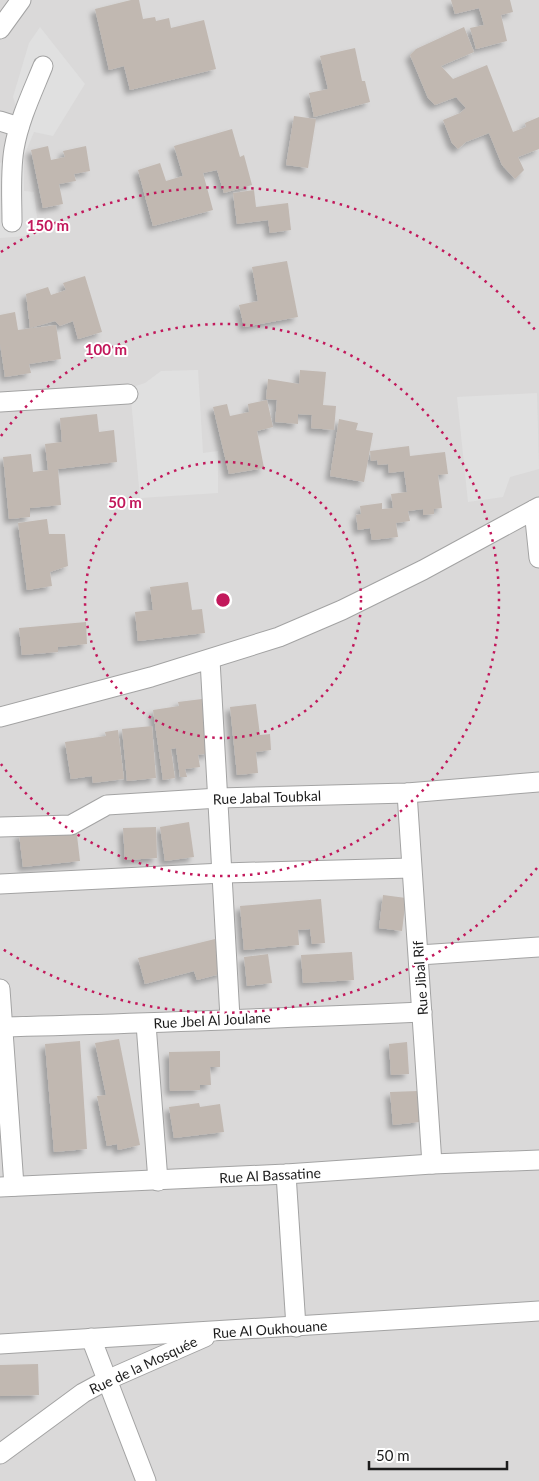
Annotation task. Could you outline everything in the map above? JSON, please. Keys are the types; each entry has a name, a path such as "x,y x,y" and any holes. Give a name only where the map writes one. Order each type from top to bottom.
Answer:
{"street":[{"path":"0,29 21,0"},
{"path":"12,222 13,159 19,127 43,66"},
{"path":"0,121 19,127"},
{"path":"0,402 128,394"},
{"path":"0,718 210,660 279,637 342,610 479,541 537,508 539,558"},
{"path":"210,660 230,1018"},
{"name":"Rue Jabal Toubkal","path":"0,827 71,825 107,805 219,798 407,793 539,782"},
{"name":"Rue Jibal Rif","path":"407,793 432,1164"},
{"path":"0,884 223,873 411,868"},
{"path":"419,955 539,946"},
{"path":"0,989 7,1186"},
{"name":"Rue Jbel Al Joulane","path":"2,1036 230,1018 422,1012"},
{"path":"146,1024 158,1181"},
{"name":"Rue Al Bassatine","path":"7,1186 158,1181 432,1164 539,1160"},
{"path":"286,1174 296,1327"},
{"name":"Rue Al Oukhouane","path":"0,1344 539,1311"},
{"name":"Rue de la Mosquée","path":"0,1454 83,1393 107,1380 215,1332"},
{"path":"91,1338 146,1481"}],"shaded area":[{"path":"0,0 539,0 539,1481 0,1481"},
{"path":"40,27 85,84 53,136 34,132 24,156 24,191 34,192 39,235 0,238 0,163 4,161 17,109 13,97 29,43"},
{"path":"198,370 203,453 218,451 218,493 140,498 130,388 145,383 161,371"},
{"path":"537,393 539,469 510,477 503,497 468,502 457,397"}],"building":[{"path":"131,0 139,0 143,19 155,17 156,21 169,18 171,28 204,20 216,69 130,90 124,66 109,70 95,9"},
{"path":"451,0 510,0 513,12 501,15 507,41 476,49 470,28 484,25 479,8 455,14"},
{"path":"464,27 474,52 441,66 453,79 487,65 513,132 526,127 525,123 539,117 539,149 518,157 524,170 515,179 502,165 489,133 466,142 458,149 452,143 443,120 460,113 466,108 456,97 435,105 428,98 410,55 416,49"},
{"path":"355,48 362,81 365,81 370,102 314,117 309,93 328,89 320,56"},
{"path":"294,116 316,119 308,168 286,165"},
{"path":"232,129 240,157 244,155 252,185 224,193 217,170 203,173 213,210 153,226 138,170 160,163 166,181 183,176 174,146"},
{"path":"48,146 51,160 65,157 63,151 86,146 90,171 74,174 76,181 59,184 63,204 43,208 31,150"},
{"path":"254,190 256,207 288,203 291,230 270,233 268,220 237,224 233,193"},
{"path":"287,261 298,317 244,327 239,305 258,301 252,267"},
{"path":"85,276 102,332 78,339 73,321 60,326 55,321 30,328 26,294 48,287 51,295 66,290 63,283"},
{"path":"15,312 18,330 56,325 61,359 29,364 31,373 5,377 0,344 0,315"},
{"path":"300,370 326,372 323,405 336,406 334,430 311,428 312,415 298,414 298,424 275,422 277,400 266,399 268,379 299,384"},
{"path":"267,400 273,427 257,431 264,468 229,474 213,407 227,404 230,416 249,412 248,404"},
{"path":"97,414 99,432 114,430 117,462 58,469 61,505 30,508 30,517 9,519 3,457 31,454 33,472 48,470 45,444 62,442 60,418"},
{"path":"339,419 358,423 356,430 373,433 364,482 330,476"},
{"path":"409,446 410,456 445,452 448,474 438,475 442,508 434,509 434,514 423,515 423,509 408,511 410,521 396,523 398,537 372,540 370,528 358,530 356,515 361,514 360,506 382,503 382,509 393,508 391,494 407,492 404,471 389,473 388,464 378,465 377,460 371,461 370,451"},
{"path":"47,519 49,534 65,534 68,566 50,572 52,586 27,590 18,523"},
{"path":"188,582 192,610 202,609 205,633 138,641 135,612 153,610 150,587"},
{"path":"86,622 87,644 58,647 58,652 22,655 19,628"},
{"path":"202,699 210,753 198,755 200,767 185,769 187,777 180,777 176,748 171,749 175,778 163,780 153,710 179,706 178,702"},
{"path":"256,704 260,735 270,734 271,750 256,752 258,773 237,775 230,707"},
{"path":"152,726 156,778 127,781 122,729"},
{"path":"118,730 124,779 93,783 92,776 71,779 65,742 106,736 105,732"},
{"path":"189,822 194,857 165,861 160,827"},
{"path":"76,827 80,861 23,867 19,834"},
{"path":"156,827 157,858 125,860 123,828"},
{"path":"383,895 406,898 402,931 379,928"},
{"path":"321,899 325,943 312,944 310,929 298,930 299,945 244,950 240,906"},
{"path":"215,939 224,973 197,980 194,971 145,984 138,958"},
{"path":"352,952 354,980 303,983 301,955"},
{"path":"268,954 272,983 247,986 244,957"},
{"path":"119,1039 140,1145 118,1150 117,1144 107,1146 97,1096 106,1095 95,1043"},
{"path":"80,1041 87,1149 54,1152 45,1044"},
{"path":"407,1042 409,1074 391,1075 389,1044"},
{"path":"220,1051 220,1067 210,1067 211,1085 200,1085 200,1090 170,1091 169,1052"},
{"path":"418,1091 420,1122 393,1125 390,1092"},
{"path":"199,1103 200,1107 220,1104 224,1132 174,1138 169,1107"},
{"path":"38,1364 39,1395 0,1396 0,1365"}]}
